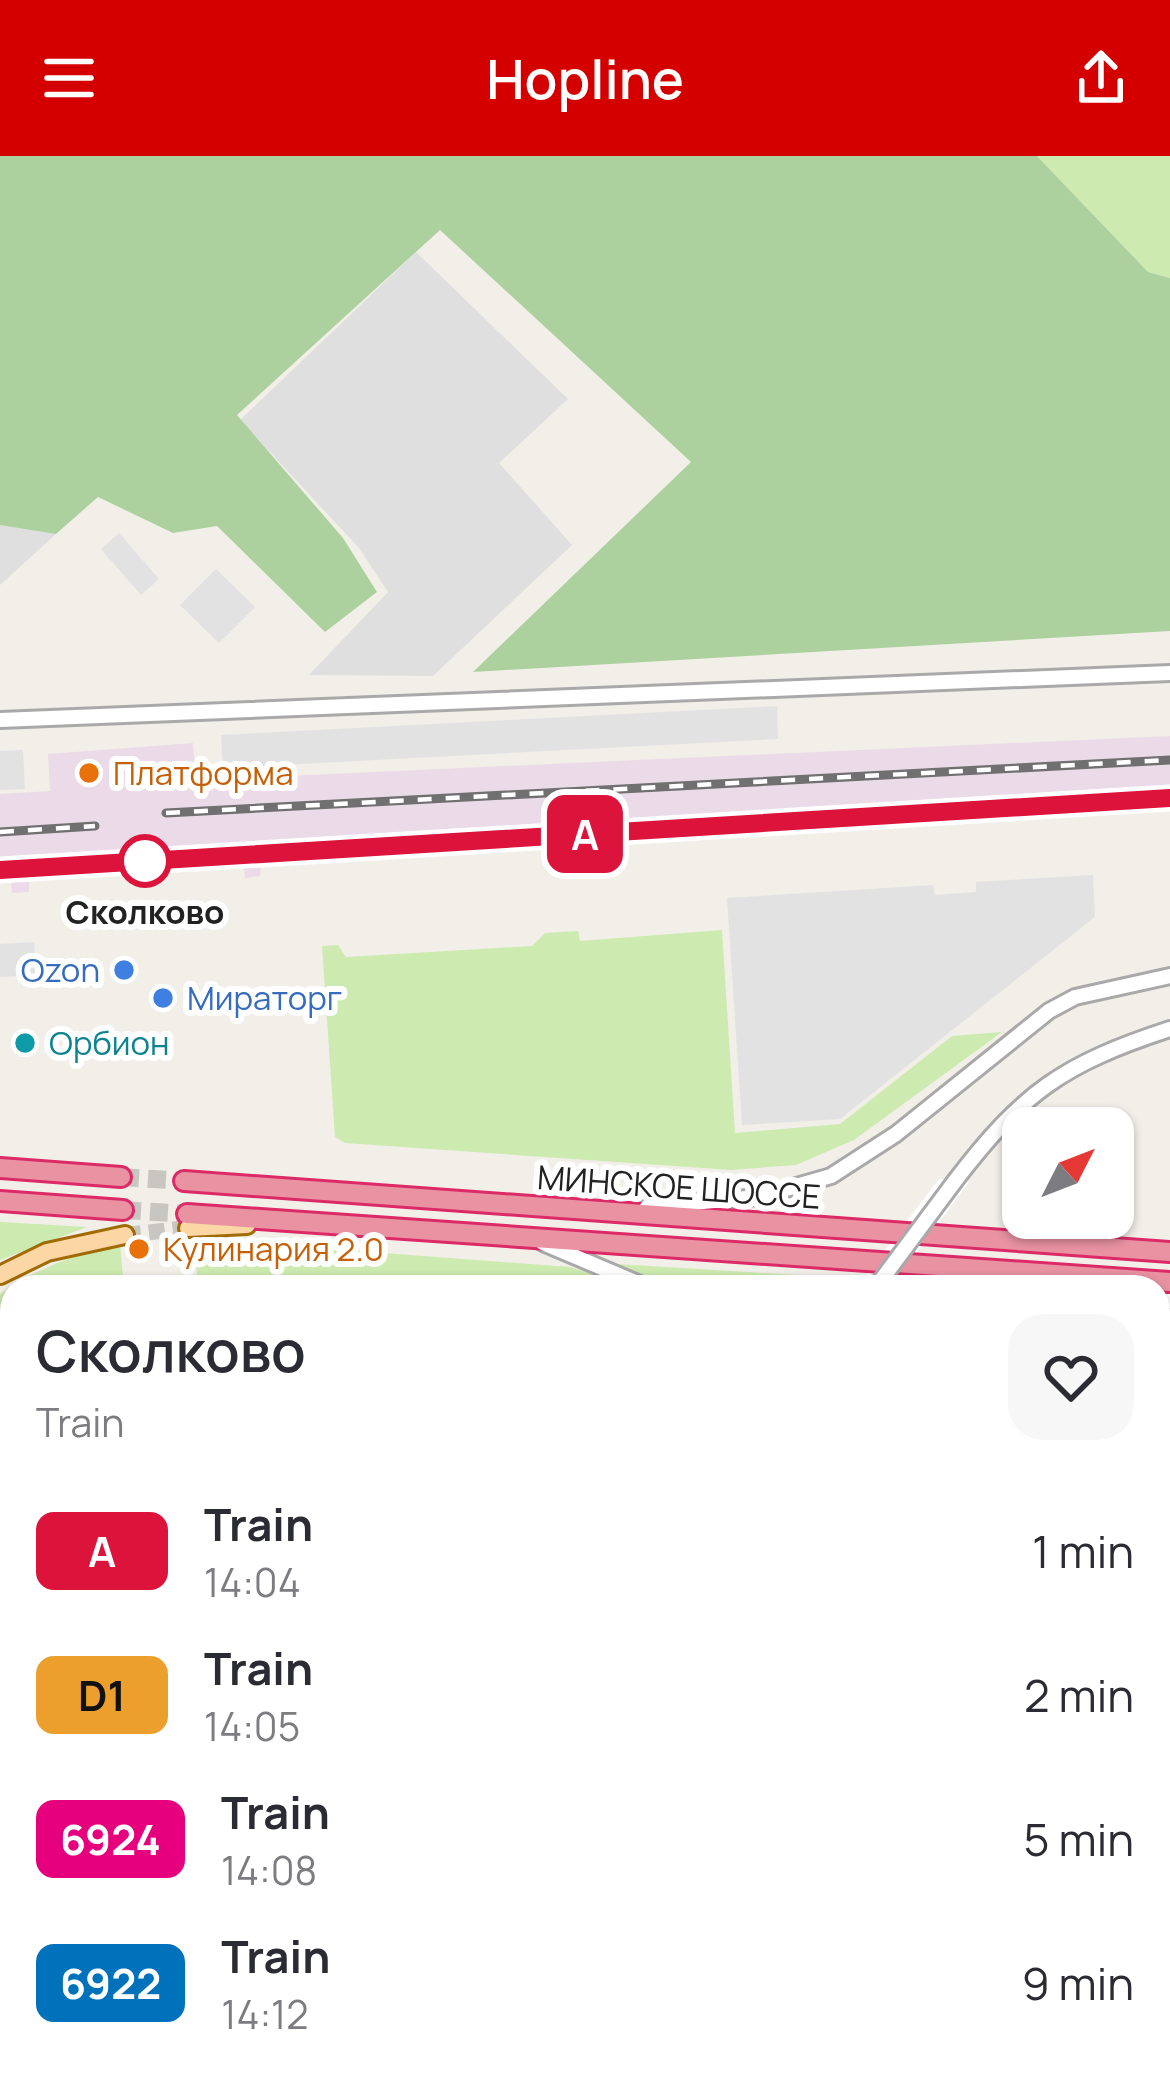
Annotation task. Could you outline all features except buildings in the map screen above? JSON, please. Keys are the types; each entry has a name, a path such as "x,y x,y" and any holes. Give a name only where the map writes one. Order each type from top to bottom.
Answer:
{"highway":[{"path":"0,1168 121,1177"},
{"name":"МИНСКОЕ ШОССЕ","path":"184,1180 1170,1252"},
{"path":"0,1202 124,1210"},
{"name":"МИНСКОЕ ШОССЕ","path":"187,1221 310,1223 1068,1275"}],"main road":[{"path":"0,1275 47,1252 125,1234"}],"street":[{"path":"0,720 1170,673"},
{"path":"594,1211 758,1197 831,1176 896,1134 1048,1011 1075,997 1170,976"},
{"path":"885,1275 995,1128 1062,1071 1170,1029"},
{"path":"527,1238 618,1275"}],"shaded area":[{"path":"416,252 568,399 499,463 572,545 433,676 309,675 388,592 359,548 240,420"},
{"path":"0,472 56,534 0,585"},
{"path":"119,533 159,579 141,595 101,549"},
{"path":"216,569 255,607 219,643 180,605"},
{"path":"777,706 778,739 223,768 221,735"},
{"path":"1170,736 1170,810 261,867 260,876 245,878 244,866 29,879 29,892 12,893 11,881 0,881 0,794 50,791 48,754 193,743 196,780"},
{"path":"23,750 25,789 0,790 0,751"},
{"path":"1093,875 1095,917 840,1119 742,1125 727,898 933,885 935,895 976,892 976,882"},
{"path":"34,942 36,975 0,977 0,944"}],"green space":[{"path":"0,156 1037,156 1148,272 1170,278 1170,631 473,672 691,462 440,230 237,415 343,538 377,592 325,632 217,526 173,533 98,497 56,534 0,525"},
{"path":"1037,156 1170,156 1170,278 1148,272"},
{"path":"722,930 735,1133 840,1124 952,1036 1002,1032 854,1140 796,1165 731,1170 345,1143 335,1137 322,946 338,945 346,957 532,946 545,933 578,931 580,941"},
{"path":"2,1222 87,1227 0,1260"},
{"path":"196,1239 570,1267 596,1275 197,1275"},
{"path":"120,1244 123,1275 31,1275 58,1263"},
{"path":"616,1264 797,1275 636,1275"}],"pier":[{"path":"939,1179 969,1182 900,1275 866,1275"}],"tunnel":[{"path":"121,1177 184,1181"},
{"path":"123,1210 187,1214"},
{"path":"125,1235 188,1228"}],"railway":[{"path":"166,813 1170,760"},
{"path":"167,852 1170,790"},
{"path":"0,832 95,826"},
{"path":"0,870 98,864"}],"train":[{"name":"A","path":"0,870 1170,798"}],"place":[{"name":"Платформа","path":"89,773"},
{"name":"Сколково","path":"145,861"},
{"name":"Ozon","path":"124,970"},
{"name":"Мираторг","path":"163,998"},
{"name":"Орбион","path":"25,1043"},
{"name":"Кулинария 2.0","path":"139,1249"}]}
